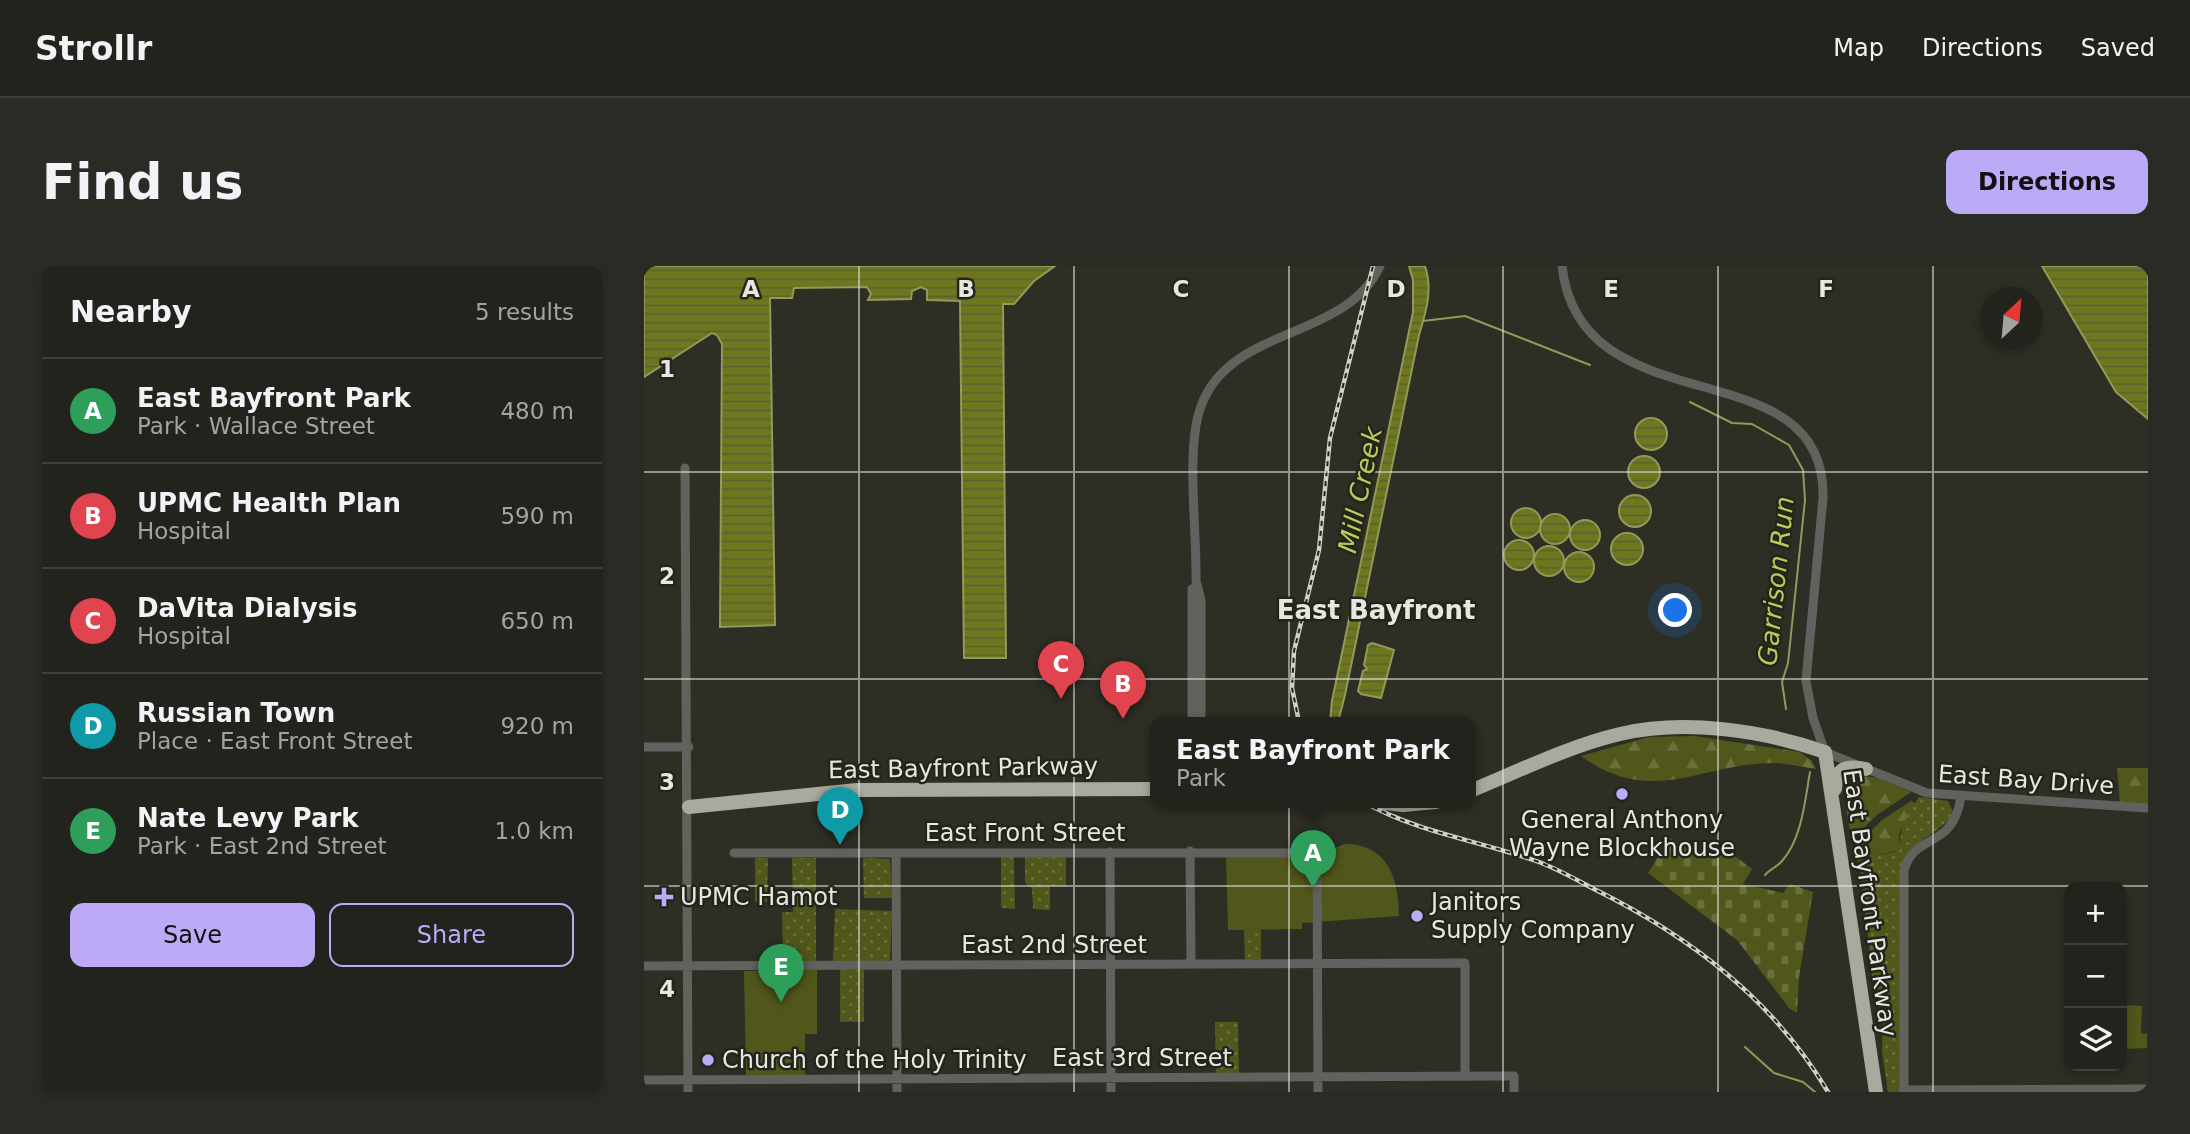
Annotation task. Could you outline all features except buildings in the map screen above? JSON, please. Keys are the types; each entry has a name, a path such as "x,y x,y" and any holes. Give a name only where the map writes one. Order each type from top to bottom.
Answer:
{"highway":[{"name":"East Bayfront Parkway","path":"1476,789 1584,745 1638,730 1700,728 1786,741 1825,751 1876,1092"},
{"path":"1786,741 1814,759 1835,808"},
{"path":"1835,808 1836,778 1840,770 1849,766 1866,769"},
{"name":"East Bayfront Parkway","path":"689,807 856,790 1150,789"}],"street":[{"path":"1192,717 1192,589 1197,587 1196,434 1198,416 1210,386 1226,367 1247,352 1347,305 1368,286 1380,266"},
{"path":"1562,266 1565,287 1577,313 1593,336 1613,353 1640,366 1776,412 1797,426 1815,451 1822,475 1823,498 1806,681 1813,718 1825,751"},
{"path":"685,468 689,747 688,1092"},
{"path":"644,747 689,747"},
{"name":"East Bay Drive","path":"1825,751 1923,792 1962,797 2148,808"},
{"path":"1962,797 1952,827 1914,852 1905,867 1904,1090 2148,1089"},
{"path":"1190,851 1191,964"},
{"path":"1110,852 1111,1092"},
{"name":"East Front Street","path":"734,853 1317,853 1317,964"},
{"path":"896,853 897,1092"},
{"name":"East 2nd Street","path":"644,966 1465,963 1465,1075"},
{"path":"1317,964 1318,1092"},
{"name":"East 3rd Street","path":"644,1080 1465,1075 1514,1076 1514,1092"}],"green space":[{"path":"1695,736 1800,752 1812,761 1816,769 1778,763 1747,765 1654,781 1631,779 1607,771 1581,756 1649,737"},
{"path":"2117,768 2148,768 2148,804 2120,803"},
{"path":"1863,776 1878,778 1911,792 1877,815 1852,839 1847,795 1849,787"},
{"path":"1919,797 1948,801 1954,814 1906,856 1901,1092 1888,1092 1882,1051 1883,1022 1873,983 1862,879 1855,847 1878,855 1895,852 1899,846 1903,821"},
{"path":"1911,801 1916,804 1900,831 1900,850 1878,855 1855,847 1882,820"},
{"path":"1670,838 1702,857 1715,841 1752,869 1743,884 1783,893 1790,884 1813,892 1799,977 1797,1013 1789,1008 1737,940 1648,873"},
{"path":"1345,844 1372,850 1388,867 1397,890 1399,916 1302,923 1302,929 1228,930 1226,856 1322,857 1329,850"},
{"path":"1001,857 1014,857 1015,909 1001,908"},
{"path":"1025,857 1066,857 1066,886 1050,886 1050,910 1033,909 1032,888 1025,883"},
{"path":"755,858 768,858 767,902 755,902"},
{"path":"792,858 816,858 816,961 783,962 782,912 793,912"},
{"path":"863,858 890,859 892,898 864,898"},
{"path":"835,909 892,911 890,961 833,961"},
{"path":"1261,929 1261,959 1245,960 1244,930"},
{"path":"817,970 817,1034 805,1034 805,1075 746,1075 744,971"},
{"path":"840,970 864,970 864,1022 840,1022"},
{"path":"2127,1005 2142,1006 2141,1033 2147,1034 2147,1048 2127,1049"},
{"path":"1215,1022 1238,1022 1239,1073 1216,1073"}],"shaded area":[{"path":"644,266 1055,266 1034,281 1014,304 1003,304 1006,658 964,658 960,301 927,300 927,290 921,287 912,291 911,299 868,300 871,294 867,287 794,288 792,298 770,298 775,625 720,627 722,344 717,335 712,333 644,377"},
{"path":"1409,266 1425,266 1428,301 1345,695 1339,717 1330,717 1413,312 1413,280"},
{"path":"2042,266 2148,266 2148,419 2116,392"},
{"path":"1651,418 1662,423 1667,434 1662,445 1651,450 1640,445 1635,434 1640,423"},
{"path":"1644,456 1655,461 1660,472 1655,483 1644,488 1633,483 1628,472 1633,461"},
{"path":"1635,495 1646,500 1651,511 1646,522 1635,527 1624,522 1619,511 1624,500"},
{"path":"1526,508 1537,512 1541,523 1537,534 1526,538 1515,534 1511,523 1515,512"},
{"path":"1555,514 1566,518 1570,529 1566,540 1555,544 1544,540 1540,529 1544,518"},
{"path":"1585,520 1596,524 1600,535 1596,546 1585,550 1574,546 1570,535 1574,524"},
{"path":"1627,533 1638,538 1643,549 1638,560 1627,565 1616,560 1611,549 1616,538"},
{"path":"1519,540 1530,544 1534,555 1530,566 1519,570 1508,566 1504,555 1508,544"},
{"path":"1549,546 1560,550 1564,561 1560,572 1549,576 1538,572 1534,561 1538,550"},
{"path":"1579,552 1590,556 1594,567 1590,578 1579,582 1568,578 1564,567 1568,556"},
{"path":"1372,643 1394,650 1381,698 1358,691 1363,671 1367,669 1364,665 1368,645"}],"waterway":[{"name":"Garrison Run","path":"1423,321 1465,316 1590,365"},
{"name":"Garrison Run","path":"1690,402 1732,423 1752,424 1789,445 1803,470 1805,500 1788,663 1782,682 1786,709"},
{"name":"Garrison Run","path":"1765,875 1782,861 1794,842 1802,819 1810,772"},
{"name":"Garrison Run","path":"1745,1047 1774,1073 1803,1082 1815,1092"}],"railway":[{"path":"1298,717 1292,688 1294,651 1319,550 1330,438 1373,266"},
{"path":"1376,808 1427,829 1543,864 1663,927 1726,973 1755,999 1782,1028 1828,1092"}],"place":[{"name":"DaVita Dialysis","path":"1061,699"},
{"name":"UPMC Health Plan","path":"1123,719"},
{"name":"General Anthony Wayne Blockhouse","path":"1622,794"},
{"name":"Russian Town","path":"840,845"},
{"name":"East Bayfront Park","path":"1313,888"},
{"name":"UPMC Hamot","path":"664,897"},
{"name":"Janitors Supply Company","path":"1417,916"},
{"name":"Nate Levy Park","path":"781,1002"},
{"name":"Church of the Holy Trinity","path":"708,1060"}],"district":[{"name":"East Bayfront","path":"1376,610"}],"water label":[{"name":"Mill Creek","path":"1360,490"}]}
